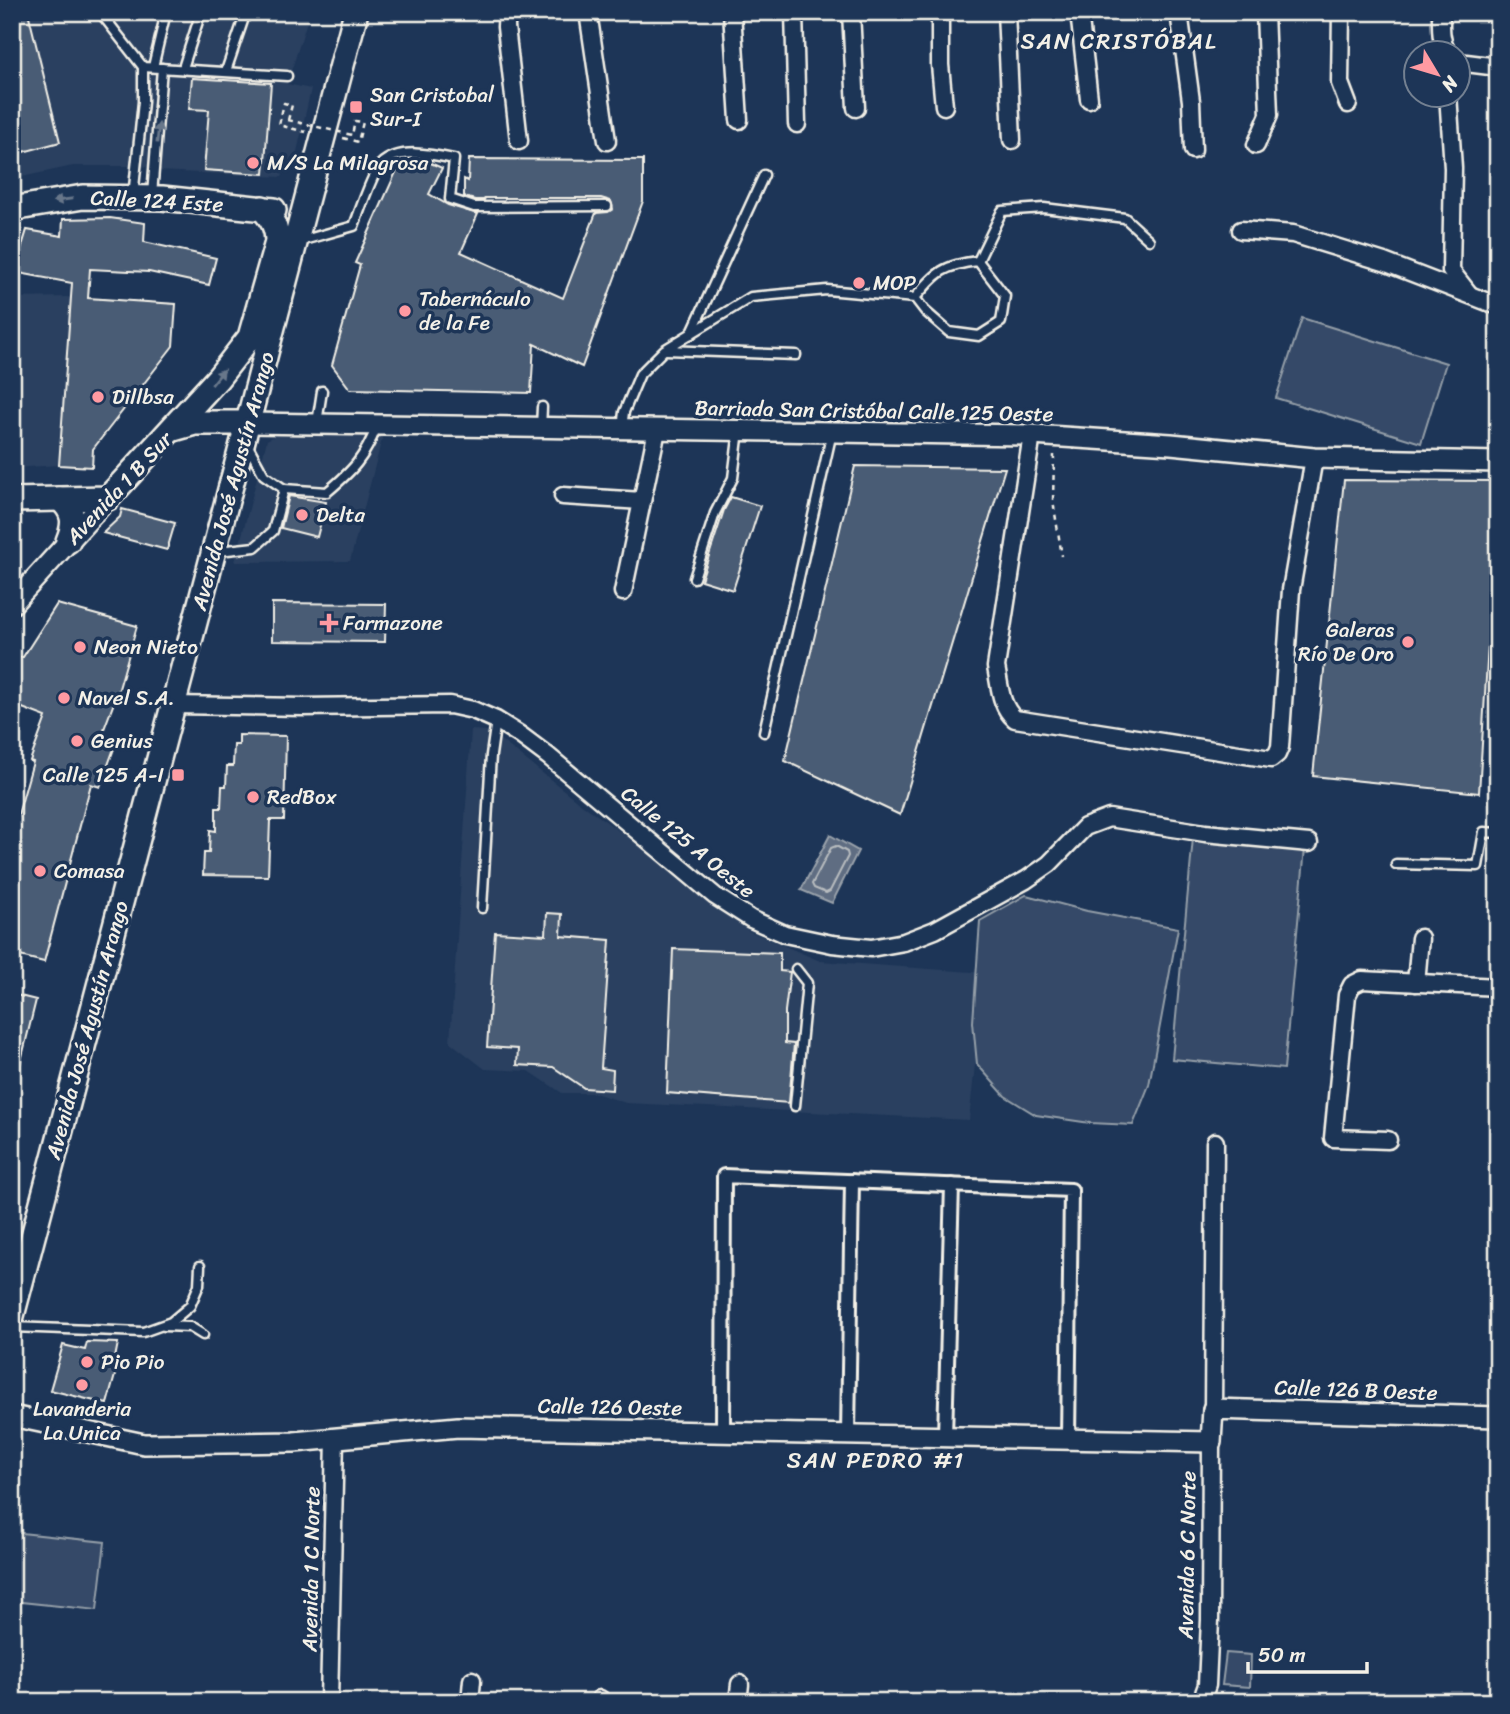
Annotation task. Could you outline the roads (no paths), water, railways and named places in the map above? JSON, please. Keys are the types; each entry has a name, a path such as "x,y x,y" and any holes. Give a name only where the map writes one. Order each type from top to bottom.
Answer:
{"main road":[{"name":"Avenida José Agustín Arango","path":"12,1316 23,1261 247,431 356,12"},
{"name":"Calle 124 Este","path":"12,209 83,197 142,198 302,213"},
{"path":"174,429 250,337 278,242 277,230 262,208"},
{"name":"Avenida 1 B Sur","path":"108,498 174,429 195,423 247,431"},
{"path":"12,500 108,498"},
{"path":"60,499 69,507 73,518 73,529 68,541"}],"street":[{"path":"507,12 506,27 519,141"},
{"path":"588,12 607,141"},
{"path":"732,12 739,120"},
{"path":"794,12 797,124"},
{"path":"851,12 856,108"},
{"path":"940,12 940,65 944,106"},
{"path":"1006,12 1012,140"},
{"path":"1079,12 1089,99"},
{"path":"1178,12 1191,101 1193,150"},
{"path":"1256,145 1269,115 1265,12"},
{"path":"1341,12 1339,83 1348,104"},
{"path":"1441,12 1442,38"},
{"path":"1472,64 1498,67"},
{"path":"1449,108 1453,168 1451,271 1471,296"},
{"path":"1241,230 1293,234 1384,262 1498,306"},
{"name":"Barriada San Cristóbal Calle 125 Oeste","path":"247,431 317,424 1031,435 1171,444 1314,458 1498,463"},
{"path":"623,592 657,429"},
{"path":"1031,435 996,667 1008,713 1015,719 1271,759 1280,747 1291,590 1314,458"},
{"path":"563,496 642,501"},
{"name":"Avenida 1 B Sur","path":"12,604 108,498"},
{"name":"Calle 125 A Oeste","path":"173,705 450,705 473,710 496,720 548,756 715,896 751,919 785,934 832,944 871,948 904,942 935,930 1026,880 1049,864 1085,827 1109,818 1205,834 1310,843"},
{"path":"1416,983 1420,938"},
{"path":"1388,1140 1334,1138 1347,995 1352,985 1362,980 1498,986"},
{"path":"1213,1409 1215,1142"},
{"path":"723,1432 724,1176 1071,1190 1068,1439"},
{"path":"848,1434 852,1181"},
{"path":"945,1436 952,1185"},
{"name":"Calle 126 B Oeste","path":"1213,1409 1498,1417"},
{"name":"Avenida 6 C Norte","path":"1201,1702 1207,1685 1210,1620 1213,1409"},
{"name":"Calle 126 Oeste","path":"12,1416 144,1444 294,1442 457,1427 1211,1441"},
{"name":"Avenida 1 C Norte","path":"329,1702 335,1438"},
{"path":"470,1702 472,1680"},
{"path":"738,1702 740,1684"}],"lane":[{"path":"100,12 153,67 161,102 142,198"},
{"path":"142,198 143,102 166,12"},
{"path":"183,68 201,12"},
{"path":"226,71 246,12"},
{"path":"153,67 287,76"},
{"path":"294,243 354,226 378,167 395,155 432,154 454,159 450,199 474,207 607,205"},
{"path":"691,334 764,174"},
{"path":"978,261 1002,211 1044,208 1125,218 1149,240"},
{"path":"915,298 930,281 952,264 978,261"},
{"path":"622,429 624,412 640,374 664,350 751,297 827,290 915,298 925,311 949,331 979,337 1001,322 1005,296 978,261"},
{"path":"664,350 796,355"},
{"path":"317,424 322,391"},
{"path":"541,428 542,407"},
{"path":"247,431 264,475 284,489 327,492 355,468 370,445 377,425"},
{"path":"694,578 715,513 733,478 739,430"},
{"path":"764,732 832,432"},
{"path":"215,551 255,547 273,531 284,489"},
{"path":"482,908 491,755 496,720"},
{"path":"1396,864 1478,866 1484,832 1498,833"},
{"path":"795,1106 807,983 796,969"},
{"path":"12,1327 142,1332 161,1326 171,1322 190,1306 199,1285 200,1266"},
{"path":"161,1326 190,1327 204,1335"}],"water":[{"path":"830,835 858,851 832,903 801,890"}],"place":[{"name":"San Cristobal Sur-I","path":"356,107"},
{"name":"M/S La Milagrosa","path":"253,163"},
{"name":"MOP","path":"859,283"},
{"name":"Tabernáculo de la Fe","path":"405,311"},
{"name":"Dillbsa","path":"98,397"},
{"name":"Delta","path":"302,515"},
{"name":"Farmazone","path":"329,623"},
{"name":"Galeras Río De Oro","path":"1408,642"},
{"name":"Neon Nieto","path":"80,647"},
{"name":"Navel S.A.","path":"64,698"},
{"name":"Genius","path":"77,741"},
{"name":"Calle 125 A-I","path":"178,775"},
{"name":"RedBox","path":"253,797"},
{"name":"Comasa","path":"40,871"},
{"name":"Pio Pio","path":"87,1362"},
{"name":"Lavanderia La Unica","path":"82,1385"}],"district":[{"name":"SAN CRISTÓBAL","path":"1119,41"},
{"name":"SAN PEDRO #1","path":"876,1460"}]}
